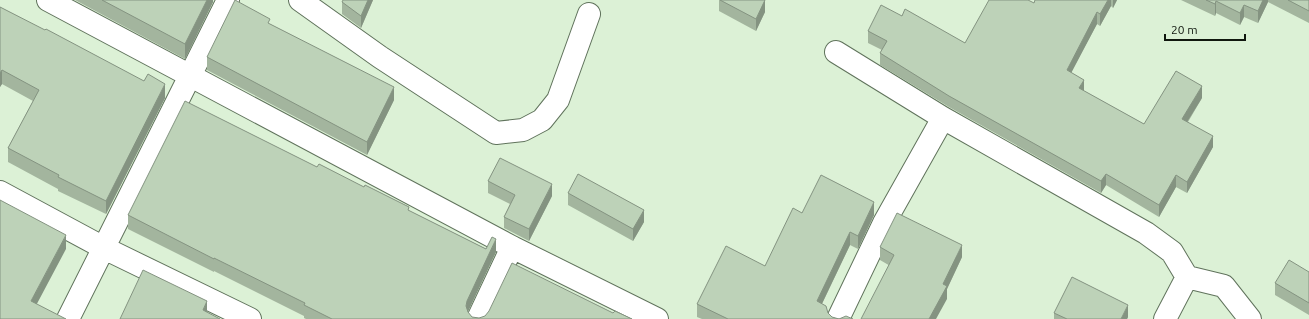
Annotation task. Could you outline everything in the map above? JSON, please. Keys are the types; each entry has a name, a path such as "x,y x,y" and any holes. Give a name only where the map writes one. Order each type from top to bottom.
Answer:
{"street":[{"path":"48,0 512,247 657,319"},
{"path":"68,319 228,0"},
{"path":"300,0 380,57 496,133 523,130 542,120 558,100 589,14"},
{"path":"836,52 943,118 1146,234 1172,252 1187,277 1224,286 1250,319"},
{"path":"838,319 884,224 943,118"},
{"path":"0,192 104,248 250,319"},
{"path":"478,319 512,247"},
{"path":"1165,319 1187,277"}],"building":[{"path":"102,0 207,0 185,44"},
{"path":"235,0 270,19 268,23 394,87 367,142 207,57"},
{"path":"343,0 368,0 361,16 342,2"},
{"path":"720,0 765,0 756,19"},
{"path":"989,0 1028,0 1034,3 1035,0 1108,0 1100,14 1097,12 1067,70 1084,80 1079,88 1144,124 1176,71 1202,86 1182,119 1213,136 1187,182 1176,175 1159,205 1106,174 1101,181 949,96 880,53 887,41 868,31 881,5 902,16 905,9 965,43"},
{"path":"1206,0 1263,0 1258,11 1244,5 1240,13 1216,1 1215,4"},
{"path":"1288,0 1309,0 1309,11"},
{"path":"0,7 45,30 46,29 144,81 148,74 165,84 106,201 58,177 59,175 8,148 39,90 2,70 0,73"},
{"path":"185,101 317,167 319,164 364,187 365,185 409,207 408,210 486,249 492,237 496,239 467,301 466,306 472,317 479,318 485,316 489,311 512,263 613,313 615,311 632,319 332,319 304,305 305,303 128,215"},
{"path":"500,158 552,184 529,229 504,217 515,195 488,181"},
{"path":"578,174 644,210 633,229 568,193"},
{"path":"821,175 874,202 858,236 850,232 817,301 826,306 828,313 832,317 839,319 728,319 697,304 726,246 765,266 793,208 802,213"},
{"path":"0,200 66,235 31,301 66,319 0,319"},
{"path":"897,213 962,245 943,284 947,286 929,319 861,319 894,255 880,247"},
{"path":"1289,260 1309,272 1309,303 1275,283"},
{"path":"143,270 207,301 203,310 220,319 120,319"},
{"path":"1072,277 1128,305 1121,319 1067,319 1054,313"},
{"path":"846,316 853,319 839,319"}]}
